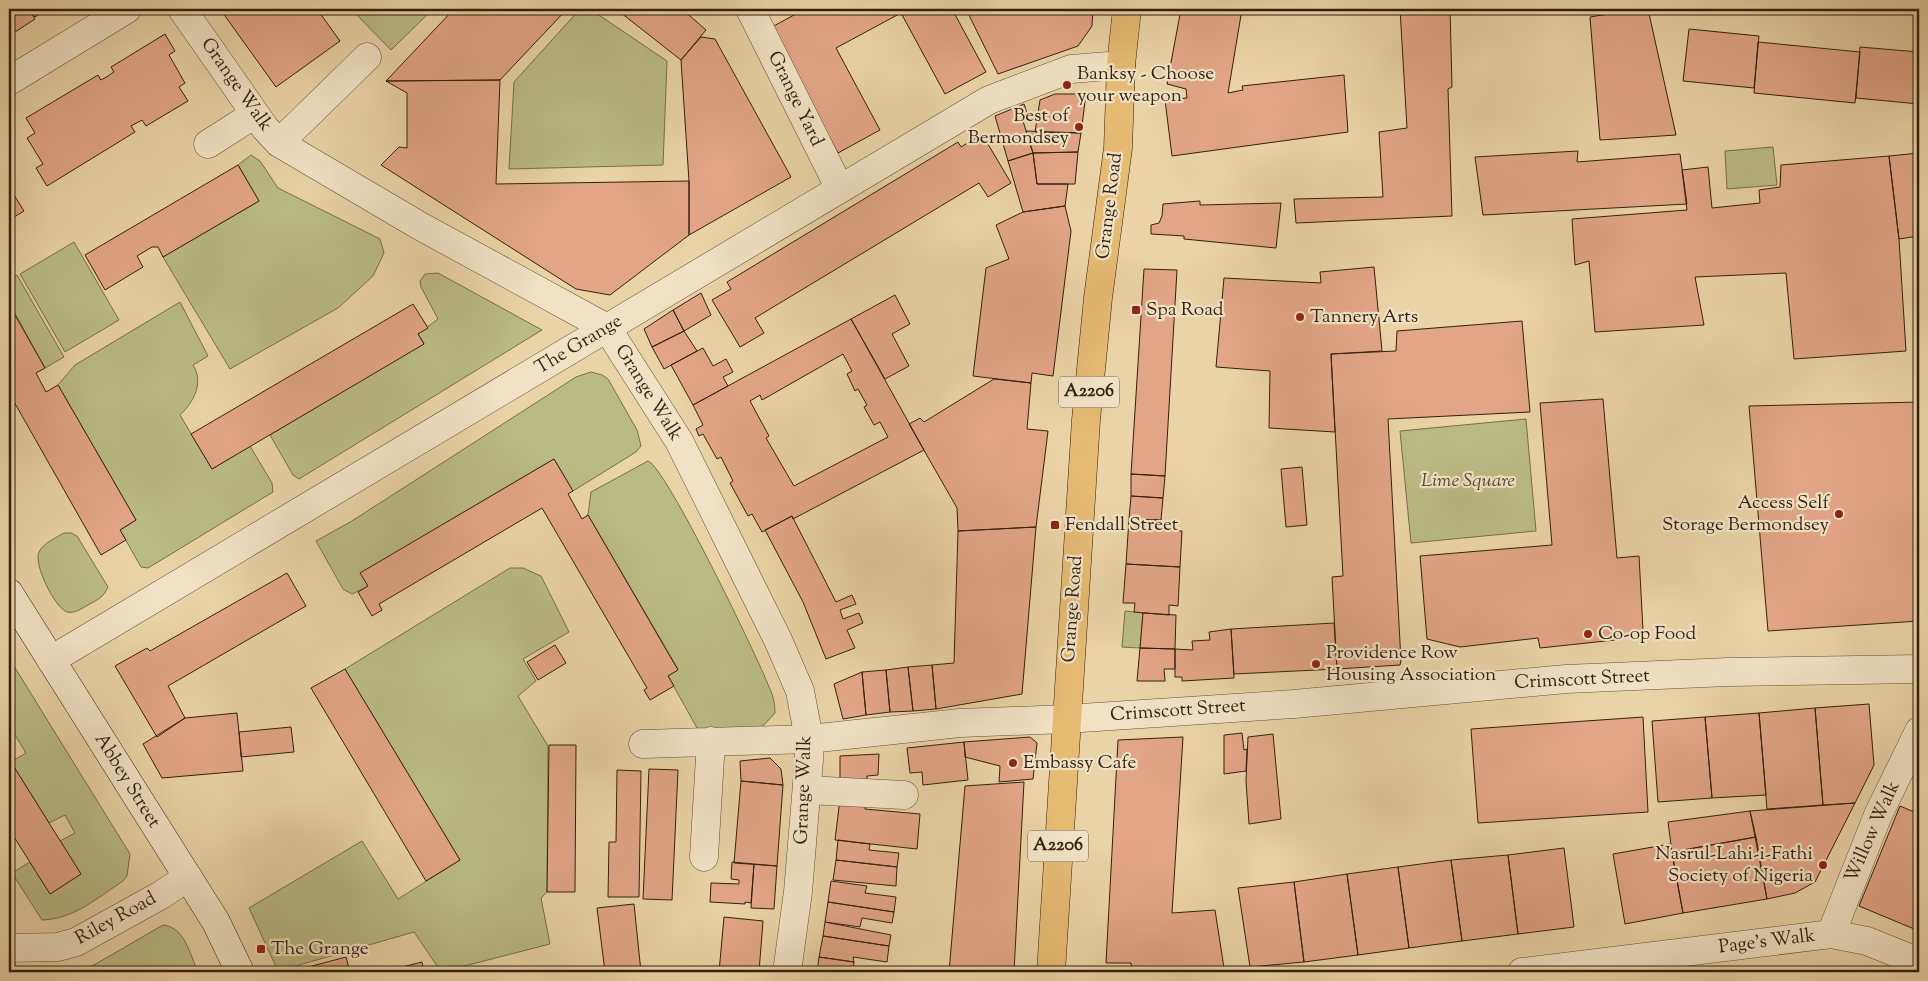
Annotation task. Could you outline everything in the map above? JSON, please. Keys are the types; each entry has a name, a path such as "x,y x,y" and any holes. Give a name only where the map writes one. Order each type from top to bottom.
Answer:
{"main road":[{"name":"Grange Road","path":"1051,972 1086,420 1098,298 1118,148 1121,65 1127,9"}],"street":[{"path":"9,80 127,9"},
{"name":"Grange Walk","path":"182,9 255,114 279,143 420,226 606,328 679,441 778,640 800,690 809,738 807,790 798,892 787,972"},
{"name":"Grange Yard","path":"750,9 840,189"},
{"path":"279,143 367,56"},
{"name":"The Grange","path":"51,660 989,100 1071,69 1121,65"},
{"path":"208,144 255,114"},
{"name":"Abbey Street","path":"9,593 188,876 216,922 240,972"},
{"name":"Crimscott Street","path":"1066,719 1294,704 1566,679 1728,672 1919,669"},
{"path":"643,744 809,738 960,723 1066,719"},
{"name":"Willow Walk","path":"1831,934 1878,815 1919,732"},
{"path":"704,857 711,741"},
{"path":"807,790 904,794"},
{"name":"Riley Road","path":"9,948 58,947 76,942 161,895 188,876"},
{"name":"Page's Walk","path":"1522,972 1831,934 1867,941 1919,962"}],"green space":[{"path":"351,9 433,9 391,50"},
{"path":"580,9 590,9 667,61 663,165 509,169 514,82"},
{"path":"1773,147 1777,185 1727,189 1725,151"},
{"path":"251,155 260,161 278,188 380,239 384,253 373,276 338,308 230,369 163,257 259,201 238,165"},
{"path":"74,242 119,320 65,352 20,274"},
{"path":"438,273 542,330 299,479 293,475 270,435 424,343 418,334 438,319 421,287 420,281 425,274"},
{"path":"17,275 64,357 45,368 12,308 9,310 9,280"},
{"path":"180,302 208,356 193,365 198,378 196,392 180,415 212,469 250,446 272,483 273,492 148,568 141,567 120,530 136,520 58,385 75,365"},
{"path":"591,372 608,379 637,430 641,446 636,452 573,491 554,459 361,573 368,586 352,594 343,589 316,541 352,521 576,377"},
{"name":"Lime Square","path":"1526,419 1536,531 1411,543 1400,431"},
{"path":"648,461 658,471 691,527 731,604 773,696 775,713 763,726 705,732 697,728 668,676 678,669 588,515 591,492"},
{"path":"64,533 71,533 77,536 108,587 100,598 73,612 67,612 62,609 51,594 42,575 38,558 43,546"},
{"path":"510,568 523,568 541,576 569,632 523,659 536,681 518,696 548,746 547,892 541,898 550,944 441,972 414,932 278,971 249,908 362,841 398,899 460,860 345,669"},
{"path":"1125,611 1143,613 1140,648 1122,647"},
{"path":"9,658 130,854 127,876 123,881 75,912 54,919 42,920 12,873 30,862 50,894 81,874 60,841 75,833 65,815 49,823 11,762 26,753 15,735 9,738"},
{"path":"163,925 177,931 182,936 198,972 75,972 94,965"}],"building":[{"path":"9,9 29,9 35,19 9,36"},
{"path":"29,9 47,9 35,17"},
{"path":"220,9 317,9 340,41 276,87"},
{"path":"454,9 567,9 500,80 386,81"},
{"path":"616,9 682,9 706,30 681,60"},
{"path":"805,9 952,9 986,72 945,94 901,13 836,48 880,130 838,153 770,28"},
{"path":"966,9 1093,9 1092,26 1078,46 998,74"},
{"path":"1181,9 1242,9 1228,93 1243,90 1242,86 1344,75 1348,132 1172,156 1165,100 1187,98 1186,89 1167,84"},
{"path":"1400,9 1450,9 1452,87 1448,89 1452,216 1296,223 1294,199 1383,197 1379,132 1407,128"},
{"path":"1648,9 1676,135 1600,140 1590,17"},
{"path":"1689,29 1759,36 1754,88 1683,81"},
{"path":"165,34 175,51 169,55 185,83 179,87 188,101 146,126 142,120 131,126 135,132 47,186 36,168 43,164 27,138 35,133 26,118 98,75 101,80 108,76 114,72 111,67"},
{"path":"701,37 715,39 791,177 689,235 689,181 681,60"},
{"path":"1758,42 1860,52 1855,103 1754,93"},
{"path":"1860,47 1919,52 1919,104 1856,98"},
{"path":"500,80 496,184 689,181 689,235 610,295 576,289 381,165 399,147 407,148 407,93 386,81"},
{"path":"1055,94 1086,94 1081,133 1035,132 1040,100"},
{"path":"1024,104 1029,119 1023,121 1033,153 1008,161 995,116"},
{"path":"1026,131 1081,133 1078,152 1033,153"},
{"path":"982,134 1011,183 988,197 979,183 755,318 764,333 740,347 712,300 731,289 727,282 958,142 961,147"},
{"path":"1578,151 1577,162 1680,154 1687,204 1483,215 1475,157"},
{"path":"1078,152 1075,184 1037,184 1033,153"},
{"path":"1033,153 1037,184 1068,184 1065,206 1023,212 1008,161"},
{"path":"1919,153 1919,236 1899,239 1889,156"},
{"path":"1889,156 1899,239 1906,351 1794,359 1786,273 1695,277 1704,325 1595,332 1589,261 1575,265 1572,219 1687,210 1682,170 1708,167 1712,208 1760,203 1759,190 1780,187 1781,165"},
{"path":"238,165 259,201 163,257 158,247 152,247 137,256 143,267 105,290 85,255"},
{"path":"9,187 24,211 9,220"},
{"path":"1200,201 1200,205 1281,203 1276,248 1184,239 1184,236 1151,234 1151,225 1159,223 1162,216 1163,204"},
{"path":"1065,206 1071,231 1053,376 1032,373 1031,383 973,376 986,268 1009,259 996,225 1023,212"},
{"name":"Tannery Arts","path":"1374,267 1382,351 1331,354 1335,432 1269,428 1270,371 1216,367 1224,278 1321,283 1320,272"},
{"path":"1144,269 1177,270 1165,476 1131,474"},
{"path":"701,293 711,315 684,331 673,310"},
{"path":"895,295 910,324 892,334 909,366 885,379 851,319"},
{"path":"413,304 428,328 418,334 424,344 212,469 191,434"},
{"path":"11,308 45,368 36,373 46,392 58,385 136,520 120,530 126,540 101,555 9,393 9,310"},
{"path":"673,310 684,331 652,347 644,329"},
{"path":"851,319 924,450 793,519 792,516 762,532 752,514 748,516 730,483 733,481 721,457 717,459 703,434 699,436 696,429 703,425 693,405","holes":["843,354 852,371 847,374 855,391 858,389 867,405 864,407 874,425 880,422 888,437 794,486 766,438 769,436 750,401 760,395 762,400"]},
{"path":"1522,321 1530,412 1388,419 1401,661 1400,665 1337,669 1332,577 1343,576 1331,354 1396,351 1397,331"},
{"path":"684,331 697,351 664,369 652,347"},
{"path":"703,348 713,366 726,359 733,372 723,377 728,386 693,405 671,365"},
{"path":"994,379 1031,383 1027,429 1048,431 1036,527 958,531 957,508 909,424 920,418 924,422"},
{"path":"1603,399 1617,558 1639,556 1643,630 1615,640 1540,648 1538,638 1460,647 1427,639 1420,556 1552,545 1540,403"},
{"name":"Access Self Storage Bermondsey","path":"1919,402 1919,621 1768,631 1749,406"},
{"path":"554,459 573,491 568,494 582,519 588,515 678,670 668,676 674,686 650,700 644,690 647,688 542,508 379,604 382,610 372,616 358,592 368,586 360,573"},
{"path":"1302,467 1307,525 1286,527 1281,469"},
{"path":"1131,474 1165,476 1163,498 1131,496"},
{"path":"1131,496 1163,498 1161,520 1129,519"},
{"path":"792,516 836,602 852,595 856,604 840,610 843,619 859,613 863,623 847,630 855,648 826,659 803,602 765,530"},
{"path":"1129,519 1161,520 1160,530 1182,531 1180,567 1126,564"},
{"path":"1036,527 1022,694 936,709 932,665 954,663 958,531"},
{"path":"1126,564 1180,567 1178,606 1169,605 1169,615 1134,612 1135,603 1123,603"},
{"path":"287,573 306,606 168,686 185,718 157,737 115,666 147,648 150,651"},
{"path":"1143,613 1176,615 1175,649 1140,648"},
{"path":"1334,623 1337,669 1234,674 1231,629"},
{"path":"1231,629 1234,678 1182,681 1182,677 1175,677 1175,649 1193,650 1192,641 1210,640 1209,632"},
{"path":"555,645 566,663 538,680 527,662"},
{"path":"1140,648 1175,649 1175,669 1164,669 1165,681 1137,681"},
{"path":"932,665 936,709 913,711 908,667"},
{"path":"908,667 913,711 890,712 886,670"},
{"path":"345,669 460,860 426,881 311,688"},
{"path":"886,670 890,712 866,715 862,672"},
{"path":"862,672 866,715 843,719 834,684"},
{"path":"1869,704 1874,765 1855,803 1823,805 1815,708"},
{"path":"1815,708 1823,805 1767,809 1759,713"},
{"path":"237,713 243,771 162,778 143,744 185,718"},
{"path":"1759,713 1766,795 1712,798 1705,717"},
{"path":"1643,717 1648,812 1478,823 1471,729"},
{"path":"1705,717 1712,798 1658,802 1652,721"},
{"path":"291,727 294,752 241,757 239,732"},
{"path":"1242,733 1244,750 1247,749 1246,771 1224,774 1224,735"},
{"path":"1273,734 1281,819 1249,824 1246,781 1248,737"},
{"path":"1030,737 1037,743 1033,779 999,782 1000,766 965,757 964,742"},
{"path":"1183,737 1172,913 1215,910 1224,968 1205,972 1132,972 1131,963 1106,963 1118,740"},
{"path":"964,742 968,780 923,785 922,772 910,773 907,748"},
{"path":"549,745 576,745 575,892 547,892"},
{"path":"879,754 878,775 867,776 867,788 840,787 840,756"},
{"path":"770,758 781,769 783,785 741,781 740,761"},
{"path":"9,759 81,874 50,894 9,829"},
{"path":"649,769 678,770 672,900 643,899"},
{"path":"617,770 641,771 639,897 608,897 609,842 616,842"},
{"path":"741,781 783,785 777,866 734,863"},
{"path":"1024,782 1014,972 949,972 965,786"},
{"path":"840,799 865,800 865,809 920,814 917,849 835,840"},
{"path":"1855,803 1815,882 1795,893 1767,899 1750,811"},
{"path":"1900,806 1919,814 1919,931 1859,906"},
{"path":"1750,811 1756,837 1672,852 1668,822"},
{"path":"1756,837 1767,899 1683,913 1672,852"},
{"path":"838,840 870,844 869,850 899,853 897,867 836,860"},
{"path":"1670,844 1683,913 1625,924 1613,854"},
{"path":"1564,848 1574,927 1518,934 1508,855"},
{"path":"1508,855 1518,934 1462,941 1451,860"},
{"path":"836,860 897,867 896,886 833,880"},
{"path":"1451,860 1462,941 1409,948 1398,867"},
{"path":"732,862 754,864 751,903 710,902 711,883 739,884 739,880 731,879"},
{"path":"754,864 777,866 774,909 751,908"},
{"path":"1398,867 1409,948 1358,955 1347,874"},
{"path":"1347,874 1358,955 1304,962 1294,882"},
{"path":"831,881 867,886 865,893 896,897 894,912 828,902"},
{"path":"1294,882 1304,962 1250,967 1238,888"},
{"path":"828,902 894,912 892,923 862,918 860,927 825,922"},
{"path":"634,904 641,972 605,972 597,908"},
{"path":"724,917 763,921 759,972 719,972"},
{"path":"825,922 891,935 889,946 823,936"},
{"path":"823,936 889,946 887,962 853,957 854,962 819,957"},
{"path":"346,957 350,972 293,972 293,971"},
{"path":"819,957 854,962 853,970 868,972 817,972"},
{"path":"422,962 424,972 382,972"},
{"path":"523,967 524,972 502,972"},
{"path":"1842,967 1859,972 1841,972"}],"place":[{"name":"Banksy - Choose your weapon","path":"1067,85"},
{"name":"Best of Bermondsey","path":"1079,127"},
{"name":"Spa Road","path":"1136,310"},
{"name":"Tannery Arts","path":"1300,317"},
{"name":"Access Self Storage Bermondsey","path":"1839,514"},
{"name":"Fendall Street","path":"1055,525"},
{"name":"Co-op Food","path":"1588,634"},
{"name":"Providence Row Housing Association","path":"1316,664"},
{"name":"Embassy Cafe","path":"1013,763"},
{"name":"Nasrul-Lahi-i-Fathi Society of Nigeria","path":"1823,865"},
{"name":"The Grange","path":"261,949"}]}
